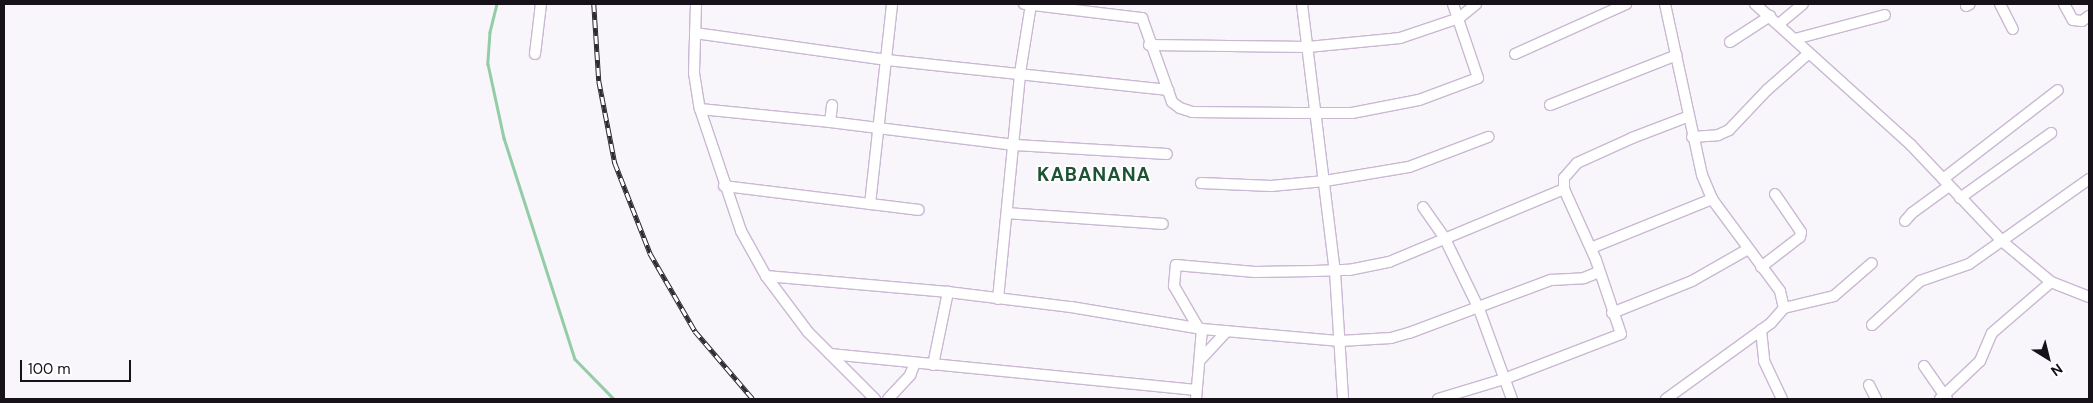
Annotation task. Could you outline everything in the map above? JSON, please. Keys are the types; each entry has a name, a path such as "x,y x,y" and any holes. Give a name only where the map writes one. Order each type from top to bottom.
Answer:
{"street":[{"path":"535,54 541,4"},
{"path":"696,4 694,73 700,109 724,186 741,230 766,276 808,332 875,399"},
{"path":"870,204 892,4"},
{"path":"998,299 1015,145 1020,73 1029,4 1142,18 1149,31 1149,45 1172,102 1192,112 1352,113 1419,100 1478,78 1453,4"},
{"path":"1302,4 1318,113 1335,271 1343,399"},
{"path":"1149,45 1308,47 1400,38 1459,18 1476,4"},
{"path":"1515,54 1626,4"},
{"path":"1665,4 1677,55 1687,117 1702,175 1712,199 1780,291 1784,308"},
{"path":"1755,4 1911,144 2003,242 2051,282 2089,297"},
{"path":"1779,24 1803,4"},
{"path":"2000,4 2013,29"},
{"path":"2064,4 2073,20 2082,21 2089,16"},
{"path":"1730,42 1770,16"},
{"path":"1795,39 1885,16"},
{"path":"695,33 887,60 1168,90"},
{"path":"1692,137 1718,135 1729,130 1767,90 1809,53"},
{"path":"1550,105 1677,55"},
{"path":"1905,221 1946,182 2058,90"},
{"path":"830,122 832,105"},
{"path":"700,109 830,122 1015,145 1166,154"},
{"path":"1438,399 1504,379 1621,334 1612,313 1591,248 1564,188 1564,178 1577,163 1632,138 1687,117"},
{"path":"1960,198 2051,133"},
{"path":"1201,183 1271,186 1325,181 1408,167 1488,137"},
{"path":"1872,325 1920,281 1969,264 2003,242 2089,179"},
{"path":"724,186 919,210"},
{"path":"830,354 933,365 1147,383 1196,395 1200,359 1200,329 1174,286 1176,265 1255,272 1335,271 1389,262 1564,188"},
{"path":"1761,267 1800,237 1801,232 1775,194"},
{"path":"1591,248 1712,199"},
{"path":"1423,207 1444,239 1479,309 1512,399"},
{"path":"1007,213 1163,224"},
{"path":"1612,313 1692,281 1748,249"},
{"path":"1666,399 1761,330 1784,308 1834,296 1872,262"},
{"path":"766,276 948,292 1071,307 1200,329 1340,341 1391,338 1479,309 1551,280 1584,278 1599,272"},
{"path":"1924,366 1944,398 1980,361 1992,333 2051,282"},
{"path":"933,365 948,292"},
{"path":"1761,330 1764,361 1782,399"},
{"path":"1200,359 1227,331"},
{"path":"888,399 910,375 915,363"},
{"path":"1869,385 1876,399"},
{"path":"1682,388 1684,399"}],"waterway":[{"path":"497,4 490,32 488,64 504,138 575,359 614,399"}],"railway":[{"path":"594,4 599,81 615,163 650,253 695,331 753,399"}],"district":[{"name":"KABANANA","path":"1094,175"}]}
